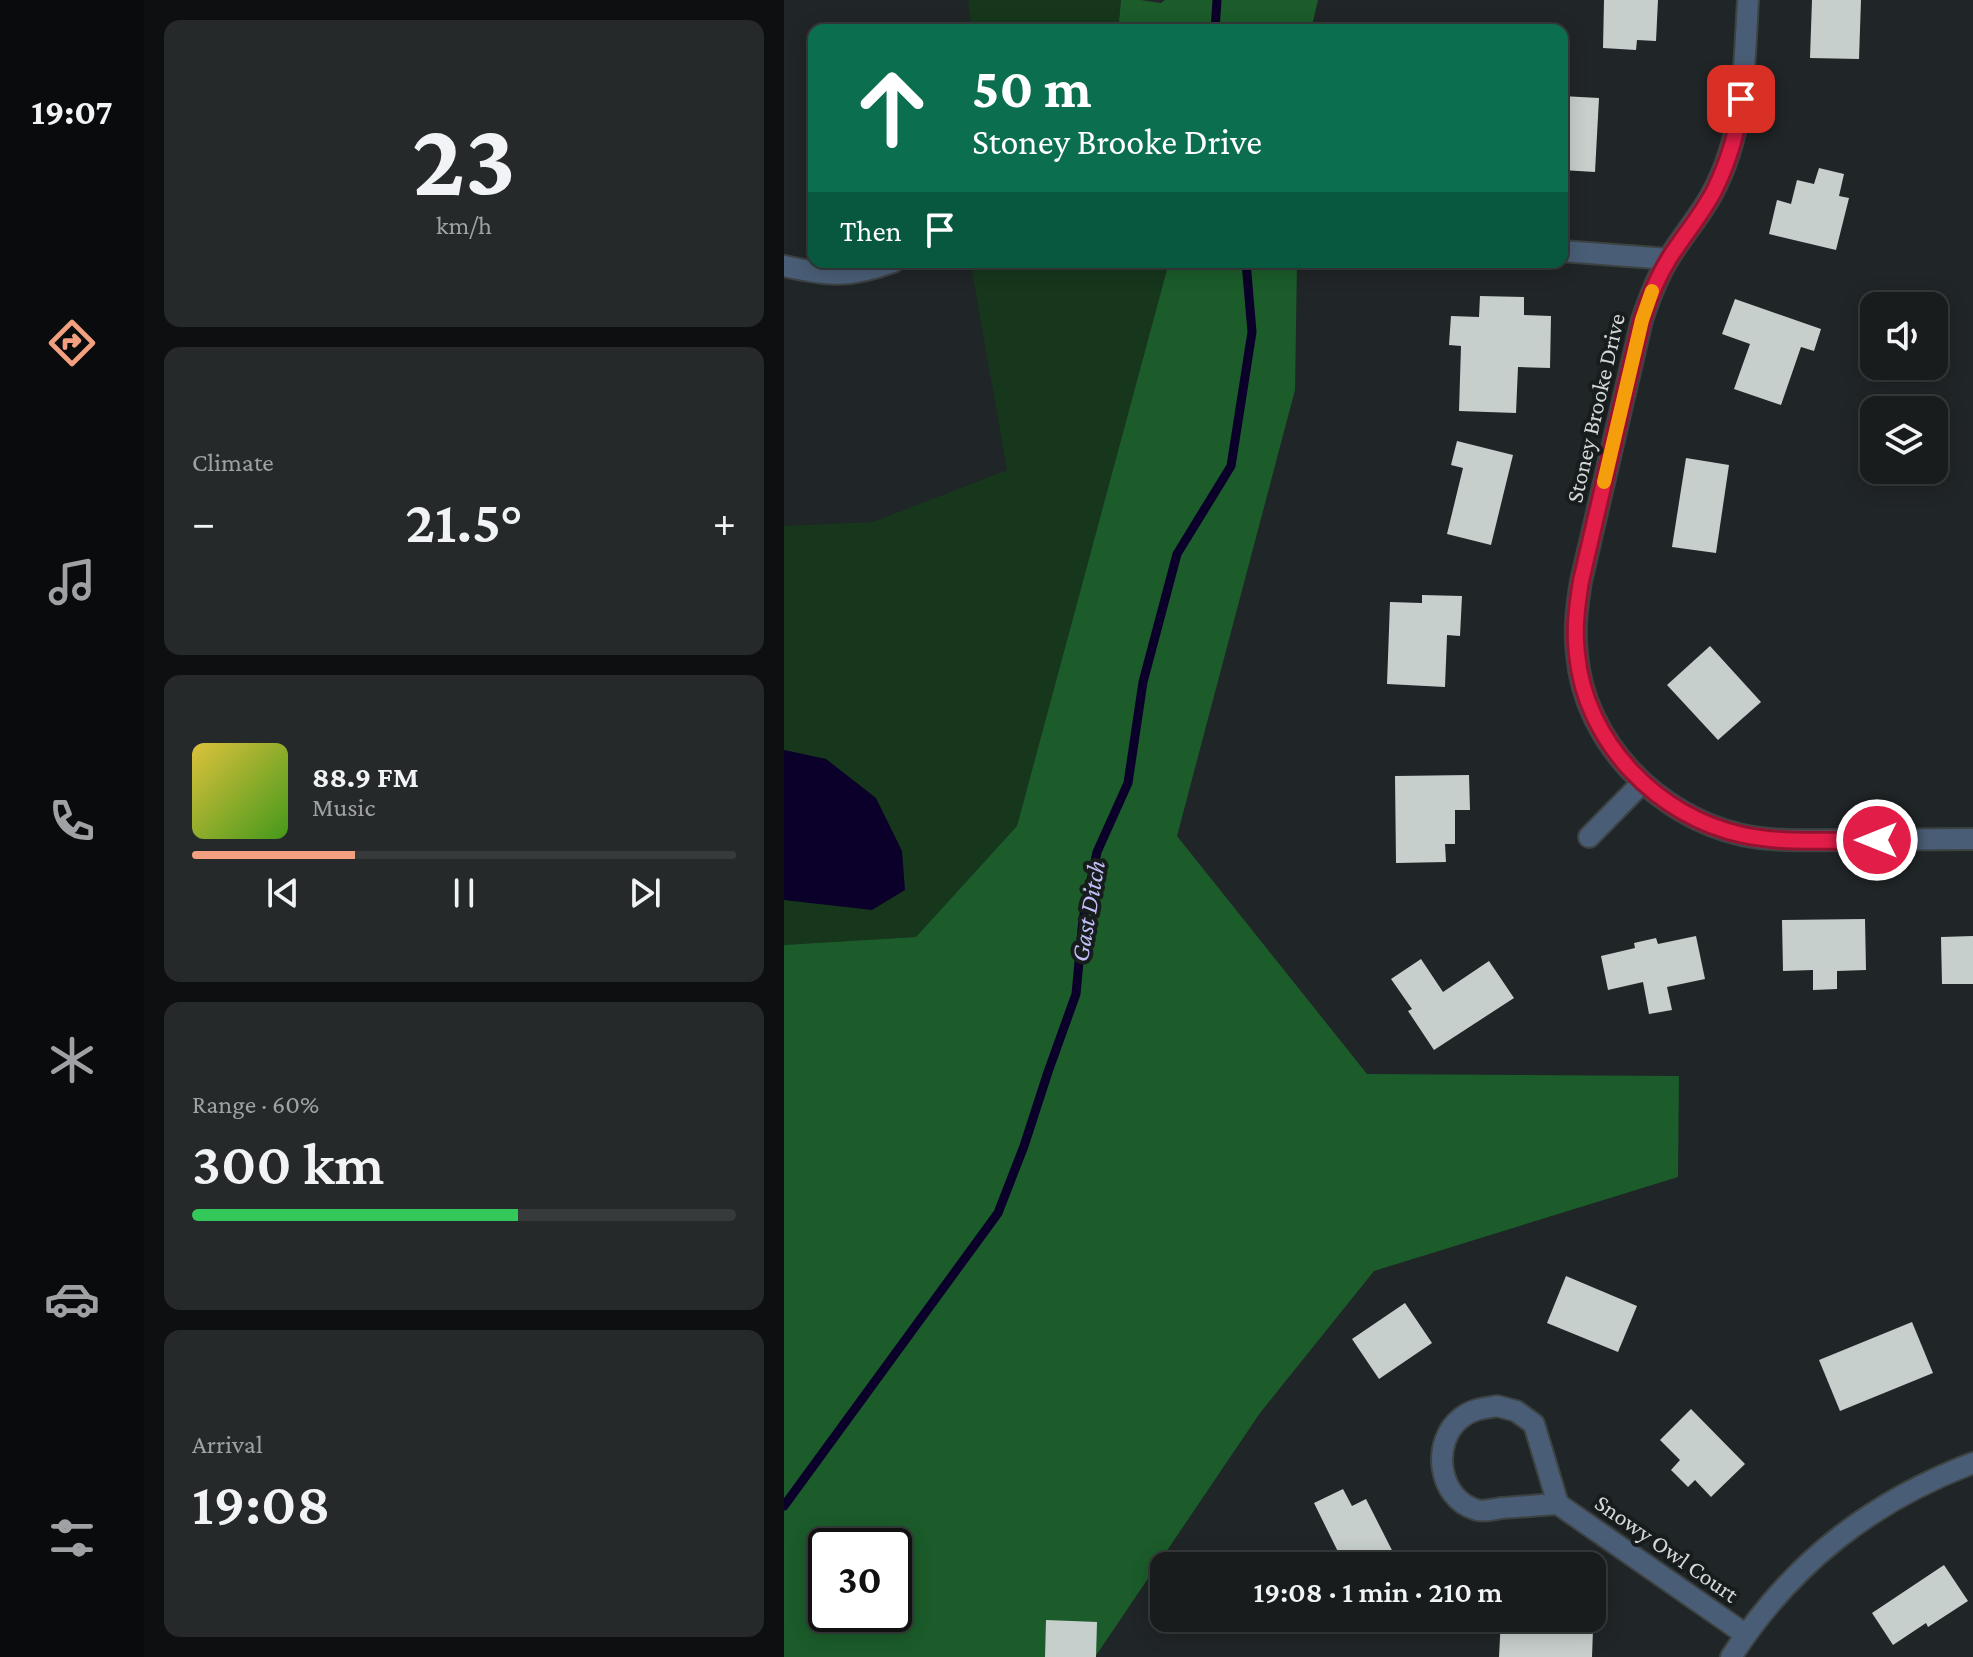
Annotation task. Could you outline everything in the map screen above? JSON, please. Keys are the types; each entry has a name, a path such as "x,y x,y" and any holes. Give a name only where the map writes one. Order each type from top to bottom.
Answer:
{"street":[{"name":"Stoney Brooke Drive","path":"1748,0 1739,116 1731,150 1715,189 1668,259 1648,299 1642,320 1575,618 1577,656 1585,693 1600,728 1642,783 1673,807 1706,824 1743,835 1781,840 1973,839"},
{"path":"1568,251 1668,259"},
{"path":"784,266 820,274 853,274 873,268"},
{"path":"1589,837 1642,783"},
{"name":"Snowy Owl Court","path":"1558,1504 1478,1510 1461,1502 1449,1487 1442,1469 1442,1450 1448,1432 1461,1418 1478,1409 1497,1406 1524,1415 1534,1424 1558,1504 1745,1634"},
{"path":"1731,1657 1770,1602 1810,1561 1855,1524 1937,1476 1973,1463"}],"green space":[{"path":"968,0 1121,0 1119,22 1125,24 971,24"},
{"path":"1121,0 1161,3 1165,0 1318,0 1312,24 1119,22"},
{"path":"979,268 1167,268 1017,826 916,937 784,945 784,900 806,901 826,759 784,750 784,526 873,522 1007,470 972,271"},
{"path":"1167,268 1297,268 1295,390 1177,836 1367,1074 1679,1076 1678,1177 1374,1271 1260,1413 1166,1552 1150,1552 1150,1576 1095,1657 784,1657 784,945 916,937 1017,826"}],"shaded area":[{"path":"784,750 826,759 876,798 902,851 905,890 872,910 784,900"}],"building":[{"path":"1604,0 1658,0 1656,41 1637,40 1636,50 1603,48"},
{"path":"1812,0 1861,0 1859,59 1810,58"},
{"path":"1568,96 1599,98 1595,172 1568,170"},
{"path":"1819,168 1844,174 1839,196 1849,198 1836,250 1769,234 1777,200 1791,204 1797,180 1814,184"},
{"path":"1480,296 1524,297 1524,315 1551,316 1550,368 1518,367 1516,413 1459,411 1461,346 1449,345 1451,316 1479,317"},
{"path":"1735,299 1821,329 1814,351 1801,347 1781,405 1734,389 1750,344 1722,334"},
{"path":"1457,441 1513,455 1491,545 1447,534 1463,468 1451,465"},
{"path":"1686,458 1729,465 1716,553 1672,547"},
{"path":"1422,595 1462,596 1460,636 1447,635 1445,687 1387,684 1390,602 1422,603"},
{"path":"1710,646 1761,702 1718,740 1667,685"},
{"path":"1469,775 1470,810 1455,810 1455,844 1445,844 1446,862 1396,863 1395,776"},
{"path":"1865,919 1866,970 1837,971 1837,989 1813,990 1813,970 1783,971 1782,920"},
{"path":"1696,936 1705,979 1667,987 1672,1010 1649,1014 1643,982 1608,990 1601,956 1635,948 1634,943 1656,938 1658,944"},
{"path":"1973,936 1973,984 1942,984 1941,937"},
{"path":"1421,959 1443,992 1489,961 1514,998 1434,1050 1408,1011 1412,1009 1391,979"},
{"path":"1566,1276 1637,1306 1618,1352 1547,1323"},
{"path":"1405,1303 1432,1343 1379,1379 1352,1339"},
{"path":"1912,1322 1933,1373 1840,1411 1819,1360"},
{"path":"1691,1409 1745,1464 1711,1497 1695,1480 1688,1487 1671,1470 1680,1460 1660,1440"},
{"path":"1343,1489 1352,1506 1366,1499 1393,1552 1338,1552 1314,1503"},
{"path":"1944,1565 1968,1601 1893,1645 1872,1613"},
{"path":"1046,1620 1097,1622 1096,1657 1045,1657"},
{"path":"1500,1632 1593,1632 1592,1657 1499,1657"}],"waterway":[{"name":"Gast Ditch","path":"1215,24 1217,0"},
{"name":"Gast Ditch","path":"784,1506 998,1213 1024,1146 1076,994 1083,919 1097,852 1128,783 1143,682 1177,554 1231,466 1252,332 1247,268"}],"slow traffic":[{"path":"1604,482 1642,320 1652,291"}],"route":[{"path":"1741,99 1731,150 1715,189 1668,259 1648,299 1581,581 1575,618 1577,656 1585,693 1600,728 1642,783 1673,807 1706,824 1743,835 1781,840 1877,840"}]}
